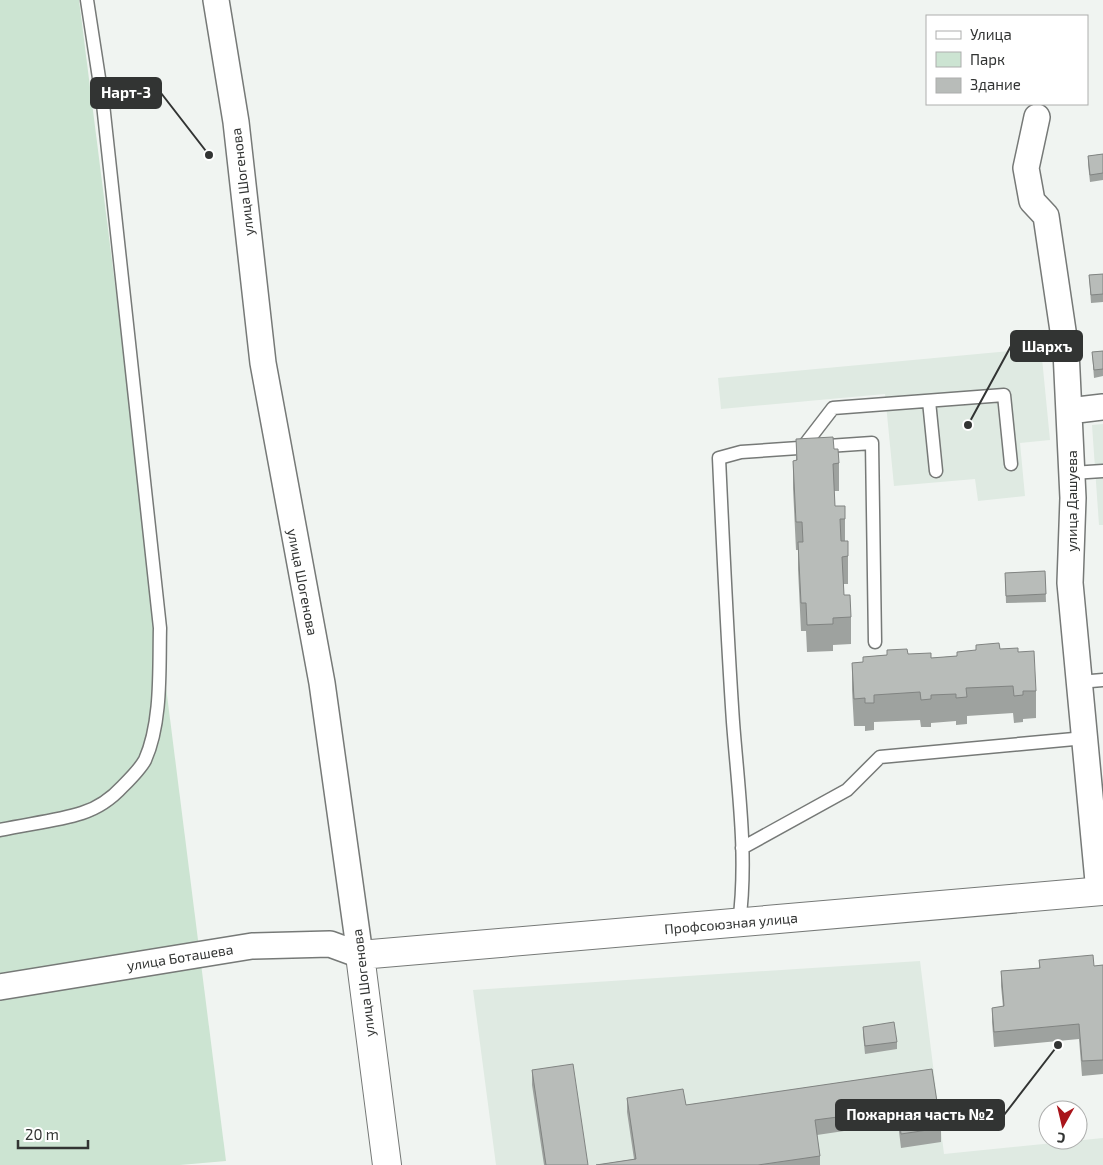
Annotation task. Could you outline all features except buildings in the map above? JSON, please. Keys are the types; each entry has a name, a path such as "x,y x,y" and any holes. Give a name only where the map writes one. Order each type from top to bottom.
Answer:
{"street":[{"name":"улица Шогенова","path":"216,0 236,122 263,363 322,683 387,1165"},
{"name":"улица Дашуева","path":"1037,117 1026,168 1032,201 1046,216 1066,351 1073,498 1070,583 1091,681 1085,738 1101,891"},
{"path":"1069,411 1103,408"},
{"name":"Профсоюзная улица","path":"360,955 1101,891"},
{"name":"улица Боташева","path":"0,987 252,946 330,944 360,955"}],"lane":[{"path":"0,830 82,813 100,805 116,794 132,777 144,760 156,722 160,628 103,104 87,0"},
{"path":"803,448 833,408 1004,395 1010,464"},
{"path":"929,401 936,471"},
{"path":"738,923 741,904 742,848 728,645 719,458 742,452 872,443 875,642"},
{"path":"1072,474 1103,471"},
{"path":"742,848 847,790 880,757 1085,738"}],"shaded area":[{"path":"1041,348 1050,440 1020,443 1025,496 978,501 975,479 894,486 885,394 721,409 718,378"},
{"path":"1103,424 1103,525 1099,525 1092,425"},
{"path":"920,961 944,1154 1038,1145 1038,1150 1088,1150 1088,1140 1103,1138 1103,1165 496,1165 473,990"}],"green space":[{"path":"0,0 79,0 226,1161 180,1165 0,1165"}],"place":[{"name":"Нарт-3","path":"209,155"},
{"name":"Шархъ","path":"968,425"},
{"name":"Пожарная часть №2","path":"1058,1045"}]}
